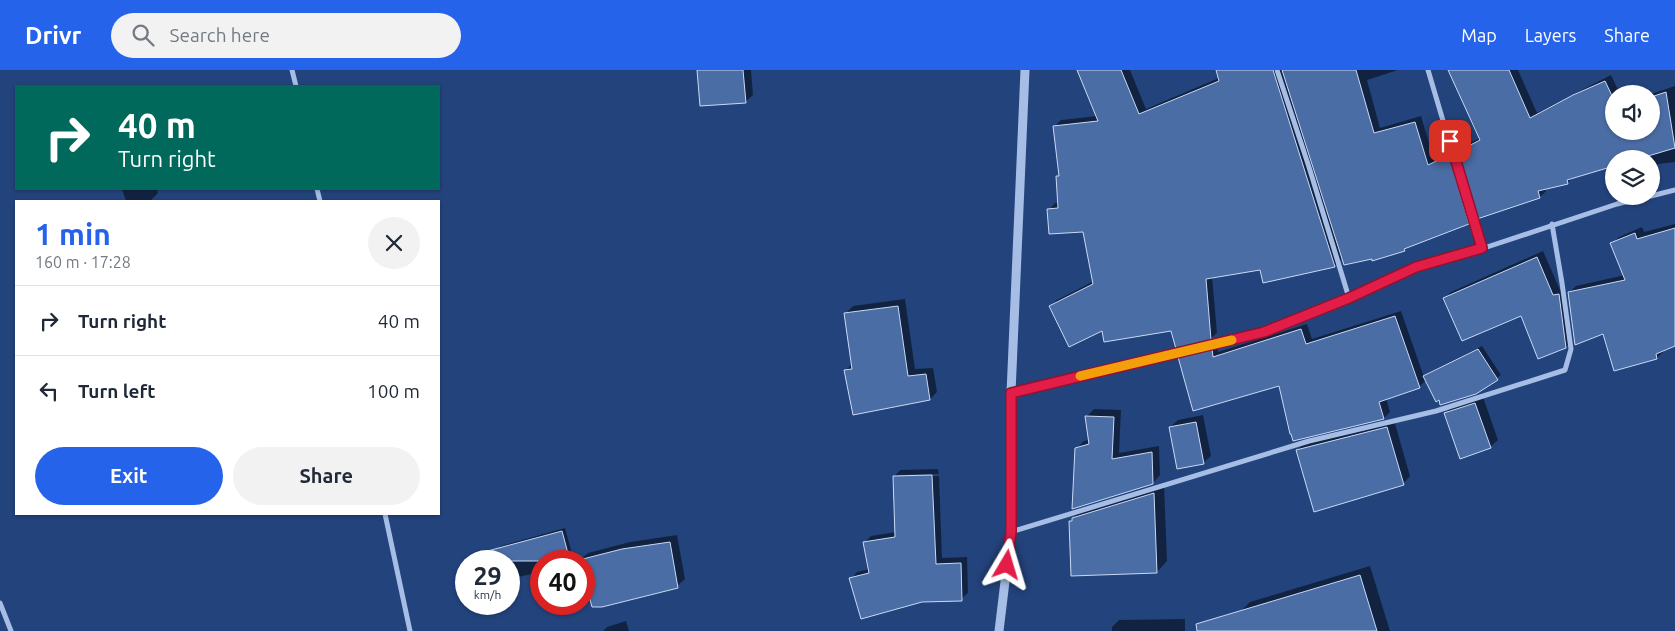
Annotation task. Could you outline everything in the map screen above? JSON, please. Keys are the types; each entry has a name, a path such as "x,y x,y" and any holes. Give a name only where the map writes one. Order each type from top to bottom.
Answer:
{"street":[{"path":"292,70 296,85"},
{"path":"999,631 1011,532 1011,393 1025,70"},
{"path":"1277,70 1349,298"},
{"path":"1428,70 1482,248"},
{"path":"1660,194 1675,190"},
{"path":"1011,393 1264,332 1349,298 1416,267 1482,248 1614,205"},
{"path":"1011,532 1309,441 1436,411 1565,370 1572,348 1552,224"},
{"path":"385,515 410,631"},
{"path":"0,603 11,631"}],"building":[{"path":"697,70 743,70 746,103 700,106"},
{"path":"1077,70 1121,70 1139,114 1219,81 1216,70 1273,70 1335,267 1263,283 1260,270 1206,279 1211,340 1176,349 1171,331 1104,342 1102,331 1069,347 1049,306 1093,284 1083,232 1049,234 1047,209 1058,208 1056,176 1059,176 1053,126 1098,121"},
{"path":"1282,70 1356,70 1374,133 1415,122 1428,165 1449,155 1469,224 1404,249 1405,251 1372,261 1372,259 1344,265"},
{"path":"1448,70 1509,70 1530,118 1573,95 1605,81 1607,85 1605,85 1605,140 1660,140 1660,94 1666,92 1675,148 1660,152 1660,150 1605,150 1605,169 1567,180 1568,184 1538,191 1540,198 1477,219 1457,152 1480,140"},
{"path":"1675,228 1675,346 1656,354 1657,359 1614,371 1603,334 1575,345 1568,292 1625,280 1610,243 1635,233 1637,239"},
{"path":"1537,257 1553,295 1559,294 1566,348 1538,359 1521,316 1462,341 1443,298"},
{"path":"898,306 908,376 926,374 930,400 853,415 844,370 852,369 844,313"},
{"path":"1395,316 1420,388 1379,402 1384,419 1293,441 1279,386 1193,411 1178,357 1212,349 1213,357 1301,329 1306,344"},
{"path":"1478,349 1498,380 1476,394 1440,405 1439,400 1436,402 1423,376"},
{"path":"1475,403 1491,448 1460,459 1444,413"},
{"path":"1085,416 1114,417 1112,459 1152,452 1153,484 1072,509 1075,448 1089,444"},
{"path":"1196,422 1204,464 1177,469 1169,427"},
{"path":"1387,427 1404,485 1314,512 1296,450"},
{"path":"932,475 936,564 961,563 962,601 922,602 861,619 849,578 869,573 863,542 895,537 893,476"},
{"path":"1154,493 1157,573 1071,576 1069,521 1072,521 1072,518"},
{"path":"562,531 567,550 530,550 530,561 520,561 520,550 491,550"},
{"path":"670,542 678,588 602,607 595,607 595,556 622,549"},
{"path":"1360,575 1377,631 1197,631 1196,624"}],"slow traffic":[{"path":"1080,376 1232,340"}],"route":[{"path":"1007,565 1011,532 1011,393 1264,332 1349,298 1416,267 1482,248 1450,141"}]}
